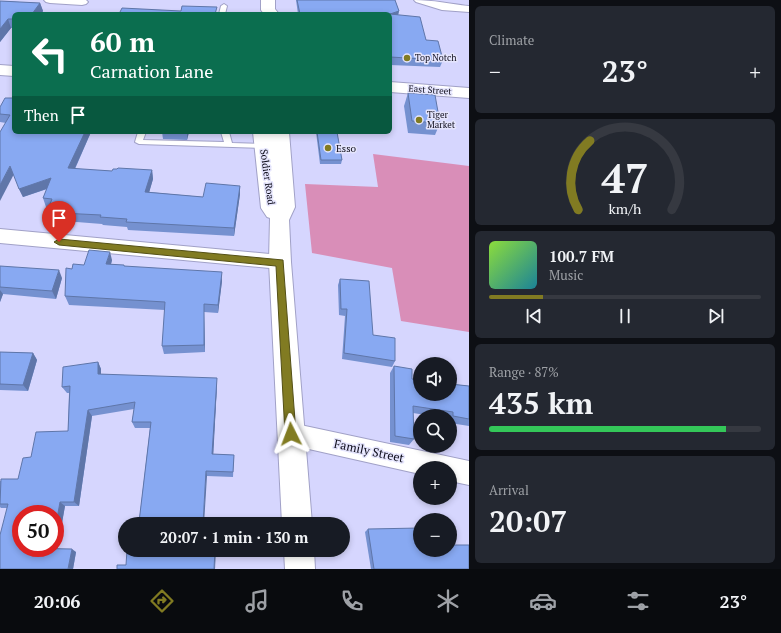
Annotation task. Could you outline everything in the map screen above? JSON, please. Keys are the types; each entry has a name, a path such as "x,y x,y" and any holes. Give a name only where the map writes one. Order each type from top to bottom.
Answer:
{"main road":[{"path":"0,57 12,58"},
{"path":"0,70 12,71"},
{"name":"East Street","path":"392,87 469,93"},
{"name":"Soldier Road","path":"280,134 285,207 279,220 280,262 297,517"},
{"name":"Soldier Road","path":"263,139 271,208 279,220"},
{"path":"299,557 300,569"}],"street":[{"path":"50,0 83,1 80,12"},
{"path":"420,0 442,7 469,9"},
{"path":"0,236 280,262"},
{"name":"Family Street","path":"291,434 416,461"},
{"name":"Family Street","path":"457,470 469,473"}],"lane":[{"path":"222,12 224,6"},
{"path":"141,134 139,142 229,146 263,139"},
{"path":"226,134 229,146"}],"shaded area":[{"path":"373,154 469,166 469,332 401,321 392,268 312,253 305,184 378,187"}],"building":[{"path":"297,0 395,0 399,11 392,13 392,12 300,12"},
{"path":"0,1 40,3 33,12 12,12 12,19 8,19 0,29"},
{"path":"182,6 217,7 216,12 120,12 122,8 181,11"},
{"path":"392,14 420,17 426,40 438,41 443,60 392,57"},
{"path":"408,93 435,95 440,123 412,121"},
{"path":"5,98 12,98 12,134 84,134 68,168 112,171 113,169 118,168 152,170 145,192 203,197 206,183 240,186 234,228 126,222 127,219 100,217 101,215 61,213 64,205 50,204 52,199 43,198 51,178 19,189 10,166 0,185 0,132 10,115 0,114 0,107"},
{"name":"Esso","path":"317,134 337,134 342,160 321,160"},
{"path":"89,250 110,252 106,264 222,272 218,305 204,304 204,345 162,346 165,302 65,296 66,268 72,269 73,264 84,265"},
{"path":"0,266 59,270 52,291 0,287"},
{"path":"340,279 369,281 373,335 395,338 395,361 344,353 347,309 341,309"},
{"path":"0,352 33,353 23,385 0,384"},
{"path":"98,362 98,374 217,378 212,454 234,455 233,472 206,471 203,517 140,517 151,422 132,422 135,402 88,410 74,502 60,502 59,505 12,505 12,557 64,557 64,549 72,549 68,569 0,569 0,535 8,504 0,504 1,479 18,479 23,458 31,457 36,432 68,431 70,386 62,387 63,367"},
{"path":"394,366 412,369 413,401 457,401 457,385 469,386 469,419 457,417 457,409 433,409 413,406 413,439 395,436"},
{"path":"413,528 413,557 457,557 457,545 469,545 469,569 374,569 368,529"},
{"path":"127,557 215,557 214,569 117,569 117,565 126,565"}],"place":[{"name":"Top Notch","path":"407,58"},
{"name":"Tiger Market","path":"419,120"},
{"name":"Esso","path":"328,148"}],"route":[{"path":"59,242 280,262 291,434"}]}
